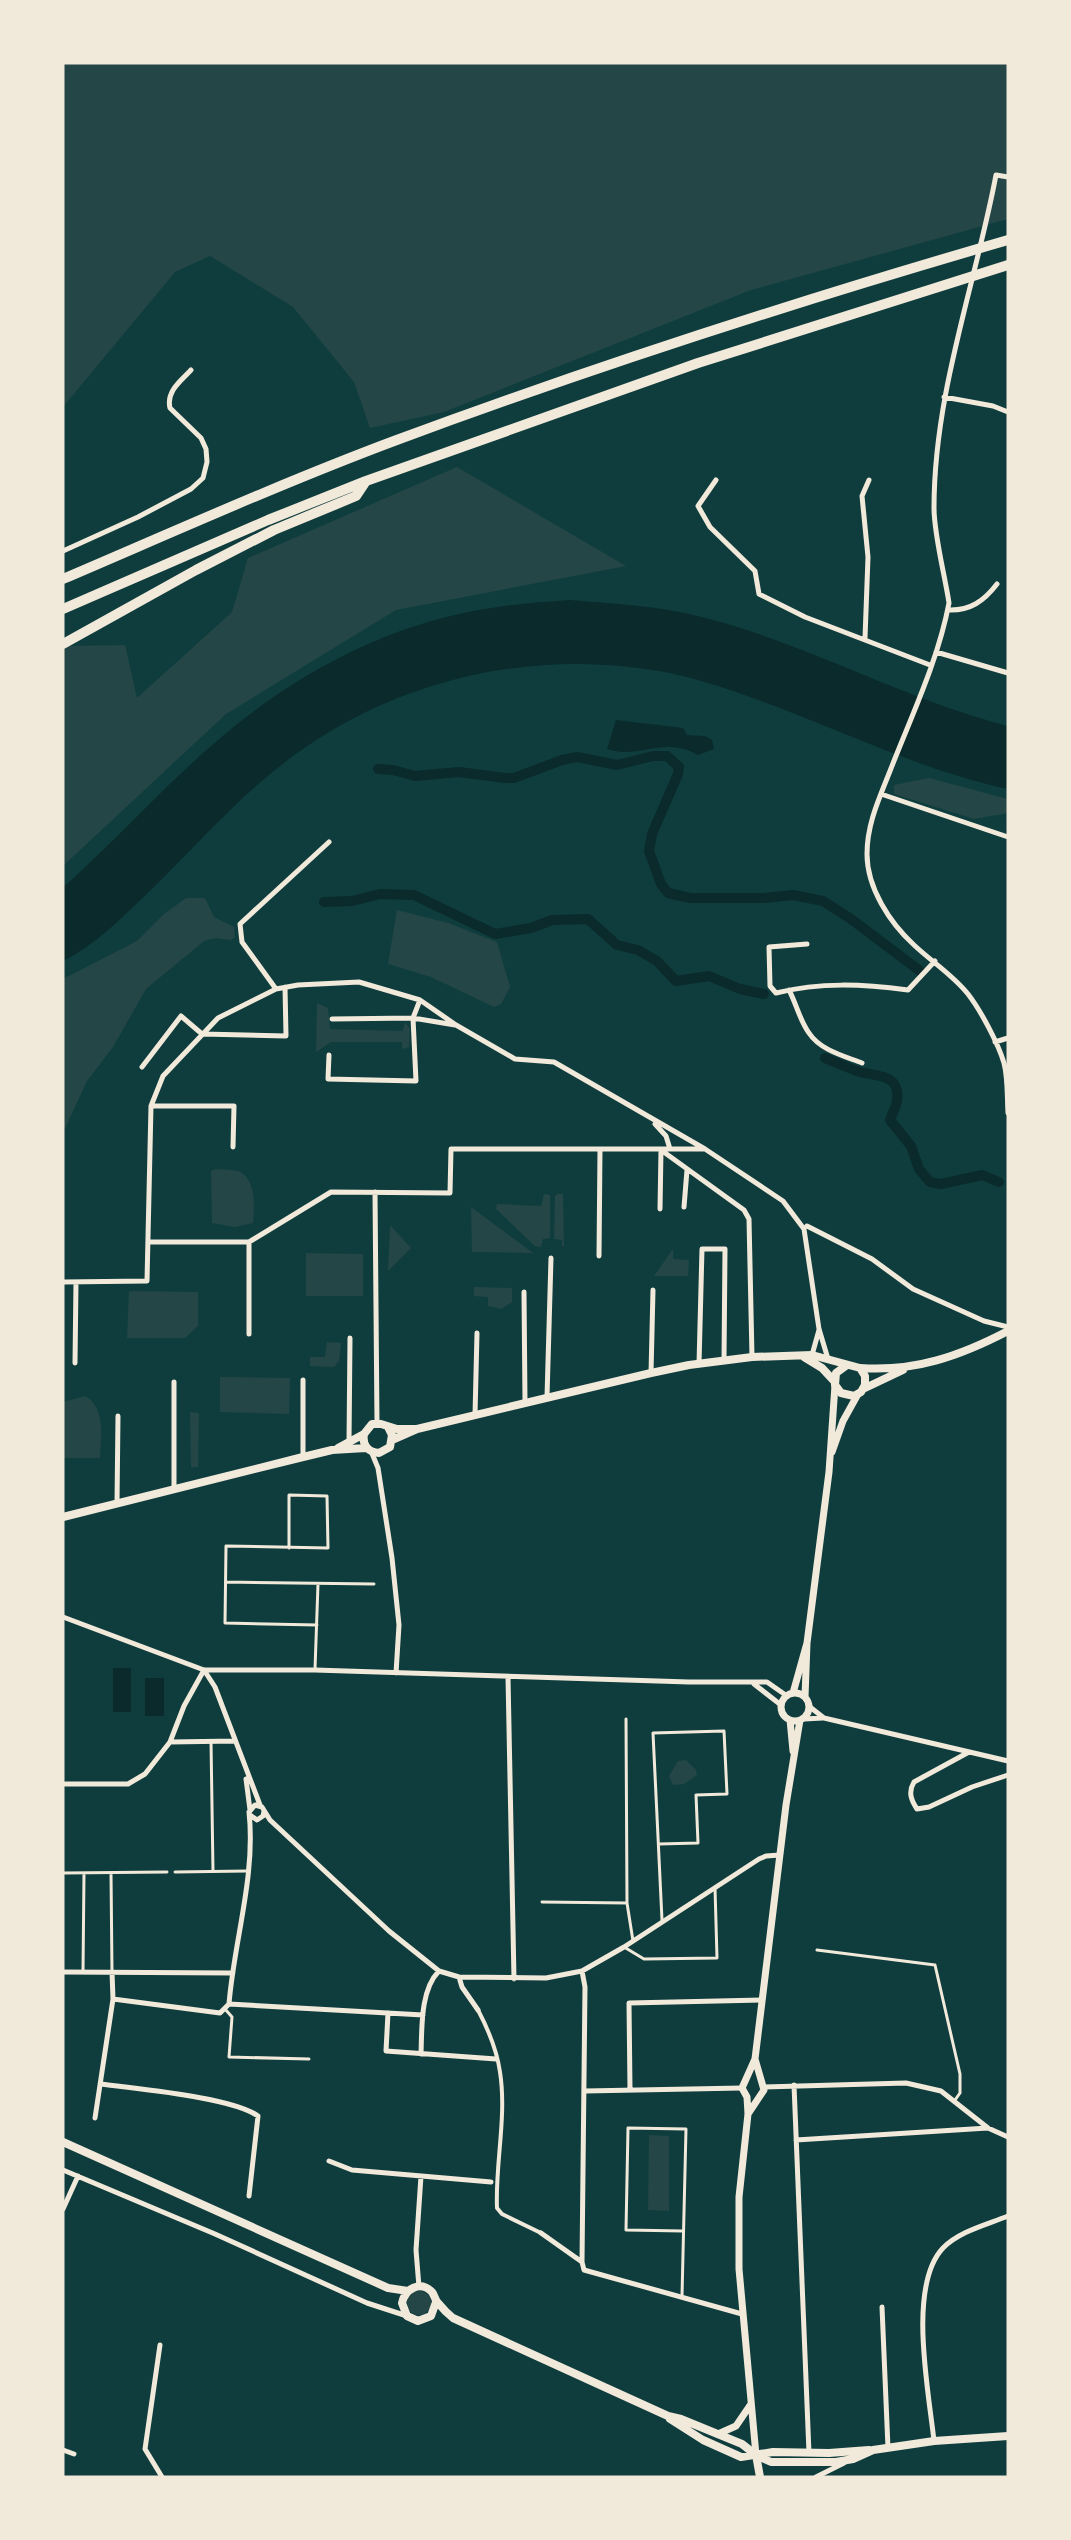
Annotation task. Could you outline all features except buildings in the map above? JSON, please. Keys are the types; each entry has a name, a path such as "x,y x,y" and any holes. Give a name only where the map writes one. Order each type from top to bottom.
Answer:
{"highway":[{"path":"63,579 391,442 525,393 674,343 1008,240"},
{"path":"63,609 268,519 366,481 687,367 1008,264"},
{"path":"63,644 196,570 274,530 356,496 366,481"}],"main road":[{"path":"808,1356 822,1368 845,1395 861,1392 907,1368 955,1356 999,1335 1008,1328"},
{"path":"392,1440 417,1429 525,1402 699,1364 752,1357 808,1356 860,1368 907,1368"},
{"path":"835,1384 836,1373 847,1365"},
{"path":"860,1368 866,1380 861,1392"},
{"path":"63,1517 332,1450 364,1434 369,1426 377,1423 387,1427 417,1429"},
{"path":"332,1450 384,1452 390,1447 392,1440 387,1427"},
{"path":"364,1434 368,1450"},
{"path":"63,2142 388,2288 408,2291 419,2287 433,2293 436,2302 453,2318 668,2416 742,2444 756,2455 771,2462 815,2463 853,2459 873,2450"},
{"path":"388,2288 402,2303 407,2316 418,2321 432,2316 453,2318"},
{"path":"402,2303 408,2291"},
{"path":"432,2316 436,2302"},
{"path":"668,2416 679,2426 720,2449 741,2457 773,2452 873,2450 934,2440 1008,2436"},
{"path":"756,2455 760,2477"}],"street":[{"path":"1008,177 996,175 944,397 937,448 933,511 950,603 936,652 870,821 867,856 872,882 886,913 914,945 935,961 968,994 995,1042 1004,1064 1008,1113"},
{"path":"63,551 173,499 191,489 203,478 207,462 206,449 201,438 170,408 169,402 171,392 191,370"},
{"path":"944,397 993,406 1008,412"},
{"path":"716,480 698,506 710,526 755,571 759,594 805,617 865,638 899,655 930,665"},
{"path":"865,638 868,557 862,496 868,480"},
{"path":"948,610 969,608 986,598 997,584"},
{"path":"936,652 1008,673"},
{"path":"881,794 1008,837"},
{"path":"276,989 242,942 240,924 329,842"},
{"path":"807,944 769,947 770,986 776,993 806,986 868,985 908,990 935,961"},
{"path":"63,1282 147,1281 151,1106 155,1091 163,1076 202,1034 218,1018 276,989 359,982 420,1000 456,1025 515,1059 554,1062 705,1149 783,1201 804,1229 819,1329 828,1359"},
{"path":"142,1067 181,1016 202,1034 286,1036 285,987"},
{"path":"789,990 808,1032 821,1045 862,1063"},
{"path":"329,1055 328,1079 416,1081 413,1018 420,1000"},
{"path":"332,1019 413,1018 456,1025"},
{"path":"995,1042 1008,1038"},
{"path":"151,1106 234,1106 233,1146"},
{"path":"652,1120 666,1136 670,1149"},
{"path":"148,1242 249,1242 331,1192 450,1193 451,1149 705,1149"},
{"path":"599,1256 600,1150"},
{"path":"661,1150 744,1210 749,1219 752,1357"},
{"path":"660,1209 661,1150"},
{"path":"684,1207 687,1170"},
{"path":"375,1192 377,1423"},
{"path":"807,1226 872,1259 913,1289 984,1321 1008,1328"},
{"path":"249,1242 249,1334"},
{"path":"699,1364 702,1249 725,1249 724,1361"},
{"path":"547,1397 551,1258"},
{"path":"75,1363 76,1282"},
{"path":"651,1373 652,1290"},
{"path":"524,1292 525,1402"},
{"path":"808,1356 819,1329"},
{"path":"475,1415 477,1333"},
{"path":"349,1442 350,1338"},
{"path":"303,1380 303,1457"},
{"path":"174,1383 174,1489"},
{"path":"824,1718 810,1707 806,1697 807,1643 831,1457 835,1384"},
{"path":"831,1457 843,1421 861,1392"},
{"path":"117,1503 118,1416"},
{"path":"368,1450 378,1468 392,1558 399,1625 396,1673"},
{"path":"378,1468 384,1452"},
{"path":"63,1617 204,1670 315,1670 754,1684 767,1682 790,1694 806,1697"},
{"path":"781,1705 790,1694 807,1643"},
{"path":"204,1670 215,1687 261,1813 251,1837"},
{"path":"63,1784 128,1784 145,1774 170,1742 184,1706 204,1670"},
{"path":"508,1677 514,1979"},
{"path":"754,1684 781,1705 783,1714 790,1720 824,1718 1008,1761"},
{"path":"742,2088 755,2059 794,1757 802,1720 810,1707"},
{"path":"790,1720 794,1757"},
{"path":"170,1742 235,1741"},
{"path":"969,1752 914,1782 911,1788 911,1800 917,1809 929,1807 964,1790 1008,1775"},
{"path":"113,1999 220,2013 226,2006 233,1973 251,1837 245,1771"},
{"path":"250,1812 255,1805 389,1931 439,1971 459,1977 514,1979 566,1976 582,1971 624,1947 759,1859 780,1855"},
{"path":"250,1812 253,1818 261,1813"},
{"path":"421,2054 423,2016 430,1985 439,1971"},
{"path":"582,1971 585,1987 582,2262 584,2270 742,2314"},
{"path":"63,1972 233,1973"},
{"path":"95,2118 113,1999 112,1972"},
{"path":"459,1977 462,1987 488,2029 500,2071 501,2102 494,2182 497,2208 502,2214 541,2233 582,2262"},
{"path":"630,2089 629,2003 762,2000"},
{"path":"226,2006 423,2016"},
{"path":"388,2013 386,2051 496,2059"},
{"path":"748,2114 757,2098 763,2094 764,2087 759,2078 755,2059"},
{"path":"746,2079 753,2076 759,2078"},
{"path":"764,2087 906,2083 941,2091 988,2128 1008,2137"},
{"path":"100,2084 205,2099 249,2109 258,2116 249,2196"},
{"path":"794,2085 809,2453"},
{"path":"585,2091 630,2089 702,2091 742,2088"},
{"path":"742,2088 747,2097 748,2114 738,2223 742,2314 756,2455"},
{"path":"747,2097 757,2098"},
{"path":"796,2140 988,2128"},
{"path":"329,2161 352,2170 494,2182"},
{"path":"63,2170 367,2302 407,2316"},
{"path":"63,2209 78,2176"},
{"path":"419,2287 416,2250 421,2176"},
{"path":"934,2440 923,2341 922,2310 925,2289 934,2262 941,2250 964,2233 1008,2216"},
{"path":"882,2307 888,2448"},
{"path":"160,2345 146,2449 162,2477"},
{"path":"718,2434 736,2426 750,2404"},
{"path":"63,2450 74,2454"},
{"path":"816,2477 828,2474 853,2459"}],"lane":[{"path":"289,1548 289,1495 327,1496 328,1548 289,1548 226,1546 225,1623 317,1625"},
{"path":"226,1582 374,1584"},
{"path":"315,1670 318,1584"},
{"path":"626,1719 627,1903 633,1941"},
{"path":"659,1844 698,1843 696,1795 728,1794 724,1731 653,1733 662,1922"},
{"path":"211,1741 213,1871"},
{"path":"175,1872 247,1871"},
{"path":"111,1872 112,1972"},
{"path":"63,1873 167,1872"},
{"path":"83,1972 84,1873"},
{"path":"624,1947 644,1959 717,1958 715,1888"},
{"path":"542,1902 627,1903"},
{"path":"817,1950 935,1965 960,2074 960,2093 954,2102"},
{"path":"226,2006 232,2017 229,2057 309,2059"},
{"path":"682,2299 684,2231 686,2129 627,2128 626,2230 684,2231"}],"shaded area":[{"path":"63,63 1008,63 1008,219 751,290 444,412 370,428 354,382 293,307 210,256 175,272 63,407"},
{"path":"457,467 626,566 396,610 226,714 63,866 63,646 125,645 137,698 232,612 248,558"},
{"path":"570,600 656,608 745,629 932,702 1008,726 1008,789 945,772 711,684 659,671 612,665 565,664 519,667 473,675 428,687 385,703 343,724 303,749 242,798 109,929 87,947 63,961 63,887 203,753 248,715 280,692 348,653 421,624 498,607"},
{"path":"616,720 683,728 687,735 705,736 712,740 714,749 698,755 686,749 674,747 630,752 607,749"},
{"path":"929,778 1008,799 1008,813 974,819 894,794 894,785"},
{"path":"186,898 205,898 214,917 234,927 235,937 231,940 216,938 204,941 146,989 113,1047 87,1081 63,1133 63,979 137,941 164,914"},
{"path":"397,910 448,923 497,942 510,987 501,1004 494,1007 431,977 388,964"},
{"path":"317,1003 328,1008 330,1029 403,1031 405,1022 410,1029 409,1047 402,1049 402,1042 331,1042 316,1052"},
{"path":"215,1169 237,1171 245,1176 252,1188 253,1223 235,1227 212,1223 211,1171"},
{"path":"544,1194 550,1195 550,1238 543,1239 541,1247 535,1246 496,1209 497,1204 541,1206"},
{"path":"563,1194 564,1246 562,1247 562,1240 554,1239 555,1196"},
{"path":"471,1207 533,1253 472,1252"},
{"path":"390,1225 411,1248 388,1271"},
{"path":"673,1249 673,1259 689,1260 688,1276 654,1276"},
{"path":"306,1253 363,1254 363,1296 306,1296"},
{"path":"474,1287 512,1288 512,1302 501,1309 488,1306 488,1297 474,1296"},
{"path":"129,1291 198,1292 198,1326 185,1338 127,1338"},
{"path":"327,1342 341,1343 339,1361 334,1367 310,1366 310,1357 325,1357"},
{"path":"220,1377 290,1378 289,1414 220,1412"},
{"path":"85,1396 92,1401 99,1415 100,1458 63,1458 63,1402"},
{"path":"190,1412 199,1413 198,1467 191,1467"},
{"path":"113,1668 131,1668 131,1712 113,1712"},
{"path":"145,1678 164,1678 164,1716 145,1716"},
{"path":"686,1760 696,1770 697,1775 684,1784 673,1785 669,1776 678,1761"},
{"path":"649,2135 669,2136 669,2211 648,2210"},
{"path":"419,2291 427,2295 431,2303 427,2311 419,2315 411,2311 407,2303 411,2295"}],"waterway":[{"path":"378,769 393,770 415,776 459,772 514,778 562,760 577,757 617,765 653,756 667,756 679,767 678,774 652,834 649,851 661,884 668,893 690,898 764,898 793,895 823,901 920,971"},
{"path":"324,902 352,901 380,894 414,895 495,934 531,928 552,920 588,919 617,945 638,950 657,961 676,981 709,976 740,989 764,994"},
{"path":"825,1058 857,1071 891,1080 895,1085 897,1101 890,1120 911,1146 919,1169 930,1182 941,1184 982,1175 999,1182"}]}
